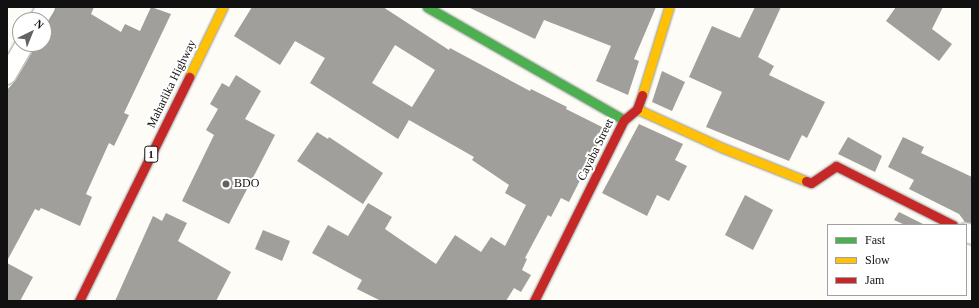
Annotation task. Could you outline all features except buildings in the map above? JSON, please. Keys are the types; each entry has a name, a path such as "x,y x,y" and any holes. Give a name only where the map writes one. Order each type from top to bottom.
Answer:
{"street":[{"name":"Maharlika Highway","path":"80,301 223,7"},
{"path":"427,7 624,120"},
{"path":"669,7 637,109 723,148 812,183 836,166 951,224"},
{"path":"7,75 20,52"},
{"name":"Cayaba Street","path":"534,301 624,120 637,109"}],"traffic: fast":[{"path":"427,7 624,120"}],"traffic: slow":[{"path":"189,77 223,7"},
{"path":"642,95 669,7"},
{"path":"637,109 723,148 806,181"}],"traffic: jam":[{"path":"79,301 189,77"},
{"path":"534,301 624,120 637,109 642,95"},
{"path":"806,181 811,183 836,166 951,224"}],"place":[{"name":"BDO","path":"226,184"}]}
